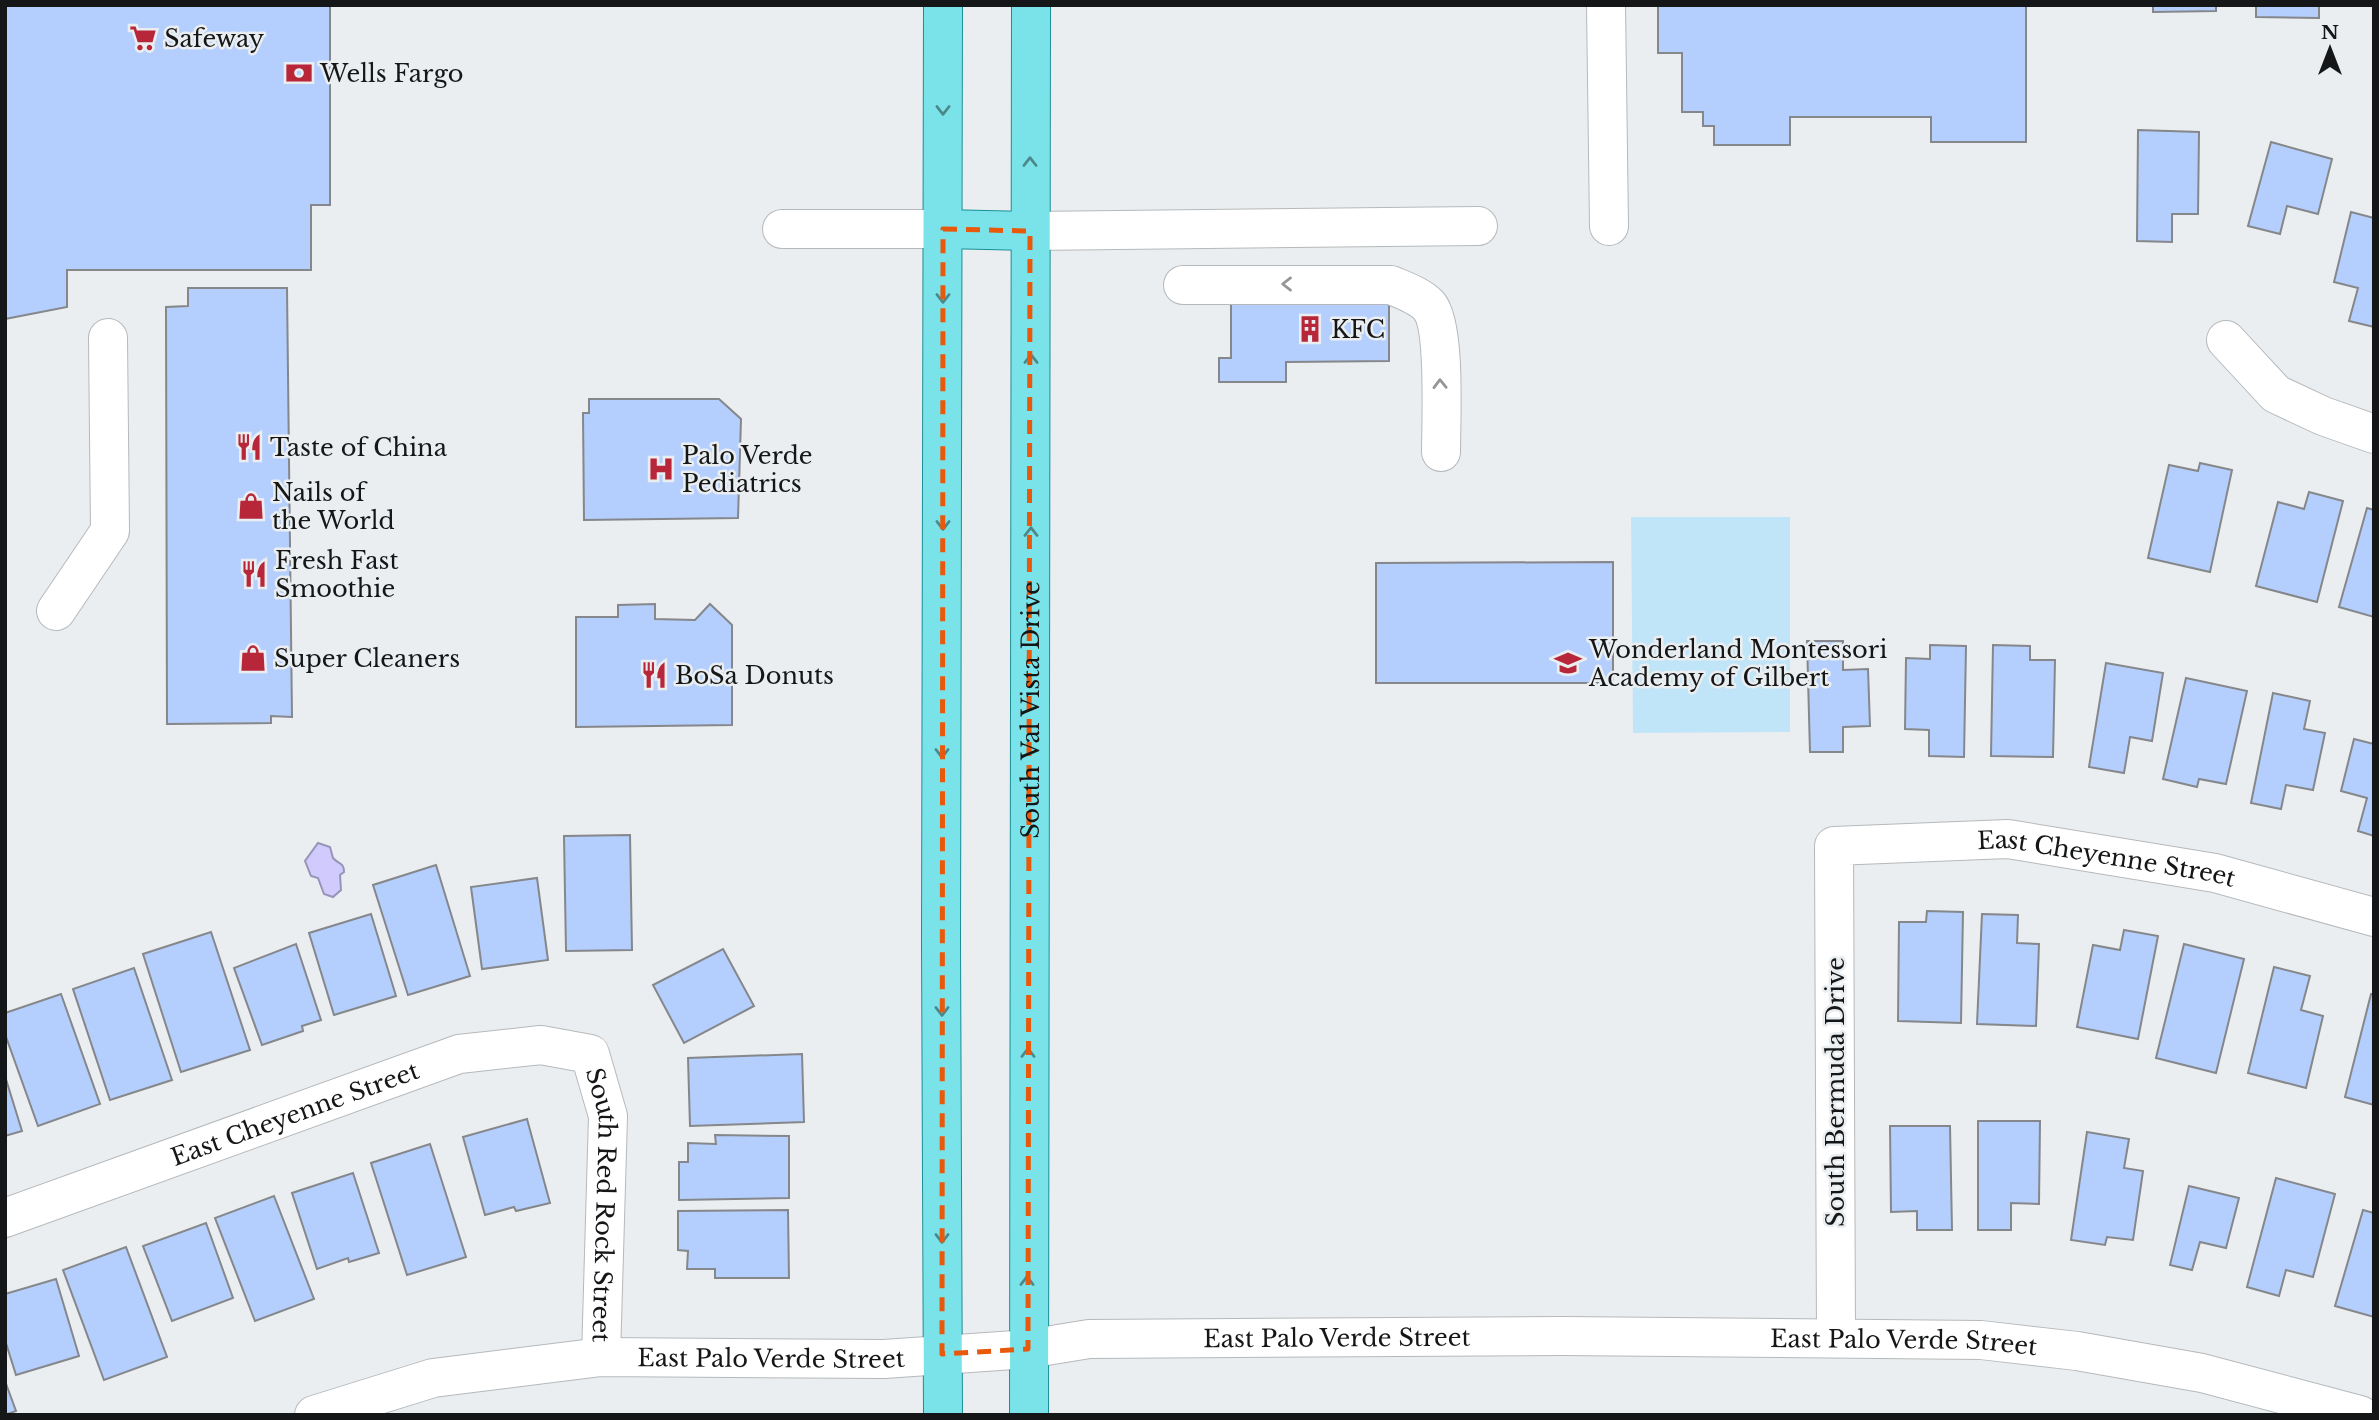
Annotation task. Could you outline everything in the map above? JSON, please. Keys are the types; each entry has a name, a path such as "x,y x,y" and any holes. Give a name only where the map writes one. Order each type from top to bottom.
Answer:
{"main road":[{"path":"943,5 943,1415"},
{"name":"South Val Vista Drive","path":"1029,1415 1031,5"},
{"path":"943,229 1030,231"}],"street":[{"path":"1606,5 1609,226"},
{"path":"1030,231 1478,226"},
{"path":"782,229 943,229"},
{"path":"1183,285 1391,285 1416,297 1429,306 1437,323 1441,452"},
{"path":"55,611 110,531 108,338"},
{"path":"2225,340 2276,394 2323,416 2374,434"},
{"name":"East Cheyenne Street","path":"1834,846 2008,839 2215,873 2374,917"},
{"name":"South Bermuda Drive","path":"1834,846 1836,1338"},
{"name":"East Cheyenne Street","path":"5,1218 459,1054 541,1045 590,1054"},
{"name":"South Red Rock Street","path":"590,1054 608,1116 601,1357"},
{"name":"East Palo Verde Street","path":"314,1415 433,1378 601,1357 884,1359 1028,1349 1089,1339 1549,1336 1981,1340 2077,1351 2202,1373 2360,1415"}],"highlighted area":[{"path":"943,229 1030,231 1028,1349 942,1354"}],"shaded area":[{"path":"1631,517 1790,517 1790,732 1633,733"},
{"path":"318,843 330,847 333,858 344,869 340,875 341,890 333,897 324,894 318,878 311,876 305,861"}],"building":[{"path":"5,5 330,5 330,205 311,205 311,270 67,270 67,307 5,319"},
{"path":"1658,5 2026,5 2026,142 1931,142 1931,117 1790,117 1790,145 1714,145 1714,126 1703,126 1703,112 1682,112 1682,53 1658,53"},
{"path":"2153,5 2216,5 2216,11 2153,12"},
{"path":"2256,5 2319,5 2319,18 2256,17"},
{"path":"2138,130 2199,132 2198,214 2172,214 2172,242 2137,241"},
{"path":"2271,142 2332,159 2318,214 2287,206 2280,234 2248,226"},
{"path":"2351,212 2374,218 2374,327 2349,321 2358,288 2334,282"},
{"path":"188,288 287,288 292,717 271,716 271,723 167,724 166,307 188,306"},
{"name":"KFC","path":"1231,300 1389,300 1389,361 1286,362 1286,382 1219,382 1219,358 1231,358"},
{"name":"Palo Verde Pediatrics","path":"589,399 719,399 741,419 738,518 584,520 583,413 589,413"},
{"path":"2200,463 2232,470 2210,572 2148,558 2169,465 2198,471"},
{"path":"2309,492 2343,501 2317,602 2256,586 2278,502 2304,509"},
{"path":"2367,508 2374,510 2374,617 2339,607"},
{"path":"1613,562 1613,683 1376,683 1376,563"},
{"name":"BoSa Donuts","path":"655,604 655,619 695,620 710,604 732,625 732,725 576,727 576,617 618,617 618,605"},
{"path":"1807,641 1843,641 1843,670 1868,669 1870,726 1843,727 1843,752 1810,752"},
{"path":"1930,645 1966,646 1964,757 1929,756 1929,730 1905,729 1906,658 1930,659"},
{"path":"1993,645 2030,646 2030,660 2055,660 2053,757 1991,756"},
{"path":"2106,663 2163,673 2152,741 2130,737 2124,773 2089,767"},
{"path":"2186,678 2247,691 2226,784 2199,779 2197,787 2163,779"},
{"path":"2273,693 2310,701 2304,729 2325,733 2313,790 2286,785 2281,809 2251,803"},
{"path":"2354,739 2374,744 2374,836 2358,831 2367,798 2341,791"},
{"path":"630,835 632,950 566,951 564,836"},
{"path":"436,865 470,976 408,995 373,885"},
{"path":"537,878 548,960 482,969 471,887"},
{"path":"1927,911 1963,912 1961,1023 1898,1021 1899,922 1926,922"},
{"path":"371,914 396,996 334,1015 309,933"},
{"path":"1982,914 2018,915 2017,943 2039,944 2036,1026 1977,1024"},
{"path":"2124,930 2158,936 2138,1039 2077,1027 2093,945 2120,950"},
{"path":"211,932 250,1050 181,1072 143,954"},
{"path":"296,944 321,1020 302,1026 303,1031 262,1045 234,968"},
{"path":"2184,944 2244,959 2216,1073 2156,1058"},
{"path":"723,949 754,1006 684,1043 653,985"},
{"path":"2274,967 2310,976 2301,1010 2323,1016 2306,1088 2248,1073"},
{"path":"134,968 172,1080 110,1100 73,989"},
{"path":"61,994 100,1104 38,1126 5,1034 5,1013"},
{"path":"2371,994 2374,995 2374,1105 2345,1097"},
{"path":"802,1054 804,1122 690,1126 688,1058"},
{"path":"5,1076 22,1131 5,1136"},
{"path":"527,1119 550,1203 516,1211 514,1207 485,1215 463,1137"},
{"path":"1978,1121 2040,1121 2039,1204 2011,1203 2011,1230 1978,1230"},
{"path":"1890,1126 1950,1126 1952,1230 1917,1230 1917,1211 1891,1212"},
{"path":"2087,1132 2129,1139 2124,1168 2143,1171 2133,1240 2107,1237 2105,1245 2071,1240"},
{"path":"715,1135 789,1136 789,1198 679,1200 679,1162 688,1162 688,1143 716,1144"},
{"path":"430,1144 466,1257 407,1275 371,1163"},
{"path":"353,1173 379,1253 349,1262 348,1258 317,1269 292,1193"},
{"path":"2276,1178 2335,1194 2313,1277 2286,1270 2279,1296 2247,1287"},
{"path":"2189,1186 2239,1198 2226,1248 2200,1242 2192,1270 2170,1265"},
{"path":"274,1196 314,1299 255,1321 215,1218"},
{"path":"788,1210 789,1278 715,1278 715,1269 687,1269 688,1251 678,1250 678,1211"},
{"path":"2363,1210 2374,1213 2374,1317 2335,1306"},
{"path":"206,1223 233,1298 172,1321 143,1246"},
{"path":"126,1247 167,1357 104,1380 63,1270"},
{"path":"56,1279 79,1356 16,1375 5,1340 5,1294"},
{"path":"5,1381 16,1411 5,1415"}],"place":[{"name":"Safeway","path":"143,38"},
{"name":"Wells Fargo","path":"299,73"},
{"name":"KFC","path":"1310,329"},
{"name":"Taste of China","path":"249,447"},
{"name":"Palo Verde Pediatrics","path":"661,469"},
{"name":"Nails of the World","path":"251,506"},
{"name":"Fresh Fast Smoothie","path":"254,574"},
{"name":"Super Cleaners","path":"253,658"},
{"name":"Wonderland Montessori Academy of Gilbert","path":"1568,663"},
{"name":"BoSa Donuts","path":"654,675"}]}
